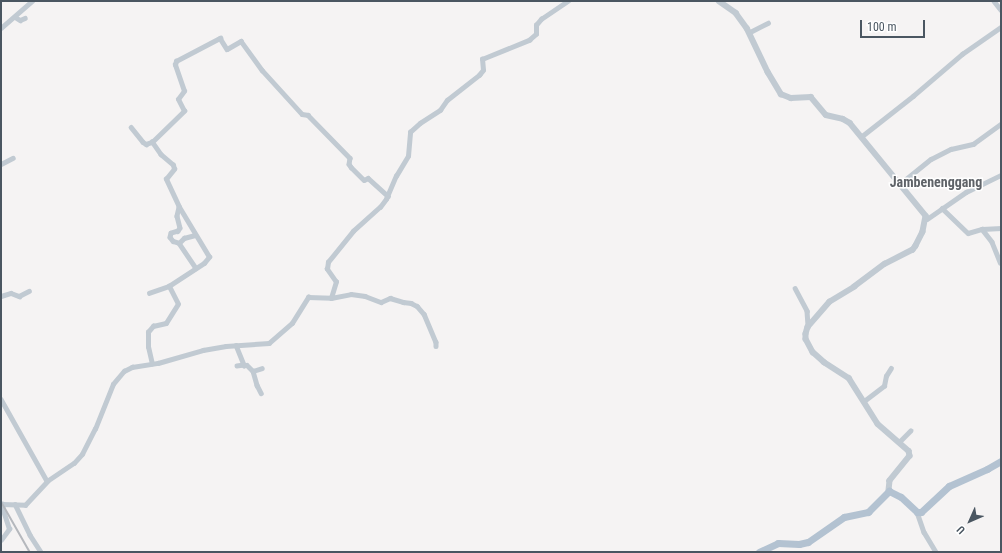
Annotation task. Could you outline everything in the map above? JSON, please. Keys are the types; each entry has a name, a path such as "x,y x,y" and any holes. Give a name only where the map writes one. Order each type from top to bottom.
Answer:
{"main road":[{"path":"759,552 778,542 799,544 808,542 844,517 868,512 889,491 901,497 917,512 924,511 948,486 988,469 1001,461"}],"street":[{"path":"1,28 32,1"},
{"path":"331,298 336,282 328,269 328,262 347,237 380,207 388,196 396,176 408,156 410,132 420,123 440,110 447,100 479,75 483,70 482,59 529,40 536,34 536,25 541,19 568,1"},
{"path":"994,1 1001,10"},
{"path":"722,2 736,13 750,32 768,72 782,94 791,98 811,97 826,115 848,121 901,183 923,211 927,219"},
{"path":"15,16 20,20 25,18"},
{"path":"750,32 768,23"},
{"path":"862,136 913,96 962,54 1001,28"},
{"path":"131,127 143,142 146,144 152,142 184,111 178,100 184,91 175,62 219,38 227,49 241,41 262,70 302,114 308,115 350,158 349,164 351,167 364,180 368,178 388,196"},
{"path":"901,183 931,159 952,149 972,144 1001,124"},
{"path":"149,293 169,286 196,268 209,257 179,207 166,179 174,167 170,161 161,155 152,142"},
{"path":"1,164 12,158"},
{"path":"808,327 830,302 855,287 884,264 913,250 921,238 927,219 966,192 1001,175"},
{"path":"179,207 177,216 179,229 171,233 170,236 173,241 179,243 196,268"},
{"path":"942,208 968,233 982,229 1001,228"},
{"path":"982,229 992,242 1000,262"},
{"path":"179,243 184,238 195,235"},
{"path":"152,364 148,347 148,332 153,326 166,323 178,304 169,286"},
{"path":"795,288 807,311 808,327 806,339 810,347 822,361 849,378 878,424 887,434 908,449 910,455 890,481 889,491"},
{"path":"1,296 11,294 19,296 30,291"},
{"path":"1,540 9,529 2,504 25,505 47,481 74,463 82,454 101,416 113,384 118,377 132,367 152,364 203,350 236,345 269,343 292,323 308,297 331,298 350,294 365,296 381,302 390,298 417,306 424,314 436,342 436,346"},
{"path":"236,345 244,365"},
{"path":"237,366 247,365 253,371 256,378 256,385 262,393"},
{"path":"253,371 262,368"},
{"path":"864,401 884,386 887,373 891,368"},
{"path":"1,398 47,481"},
{"path":"899,442 910,431"},
{"path":"15,504 30,535 41,552"},
{"path":"917,512 924,532 936,552"}],"railway":[{"path":"1,501 30,552"}],"district":[{"name":"Jambenenggang","path":"936,182"}]}
